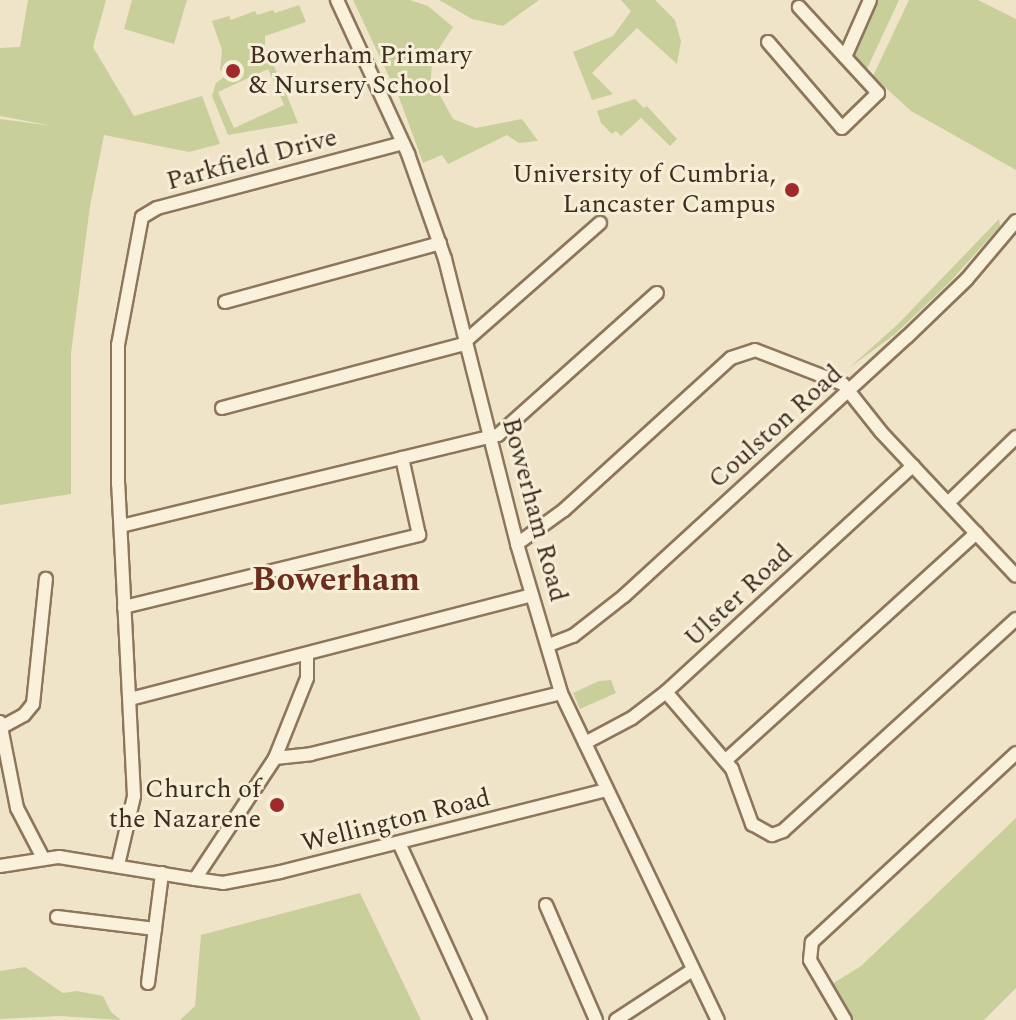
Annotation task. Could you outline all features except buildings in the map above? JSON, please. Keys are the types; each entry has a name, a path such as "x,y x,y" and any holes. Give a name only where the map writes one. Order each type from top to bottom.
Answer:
{"street":[{"name":"Bowerham Road","path":"337,0 403,143 440,243 468,340 517,544 561,693 691,971 718,1020"},
{"path":"845,57 870,0"},
{"path":"768,42 842,128 878,93 799,7"},
{"name":"Parkfield Drive","path":"121,526 118,345 142,217 157,208 403,143"},
{"name":"Coulston Road","path":"549,645 573,636 595,621 967,279 1016,221"},
{"path":"222,408 461,345 600,223"},
{"path":"225,302 440,243"},
{"path":"118,865 134,796 121,526 492,436 508,429 657,293"},
{"path":"517,544 564,510 731,358 755,350 843,384 913,466 1016,576"},
{"path":"948,503 1016,437"},
{"path":"124,607 419,535 402,458"},
{"name":"Ulster Road","path":"585,743 628,721 666,692 913,466"},
{"path":"726,760 976,533"},
{"path":"43,858 17,808 1,725 24,715 33,704 46,579"},
{"path":"130,699 532,595"},
{"path":"666,692 726,760 752,824 772,835 783,831 1016,619"},
{"path":"195,879 275,758 307,678 307,654"},
{"path":"275,758 311,754 561,693"},
{"path":"845,1020 809,952 812,942 1016,753"},
{"name":"Wellington Road","path":"0,866 43,858 118,865 223,883 399,843 606,790"},
{"path":"399,843 480,1020"},
{"path":"148,983 162,873"},
{"path":"546,905 596,1020"},
{"path":"57,917 155,929"},
{"path":"616,1020 691,971"}],"green space":[{"path":"28,0 106,0 93,47 134,116 202,96 220,144 189,152 104,135 90,206 71,353 71,494 0,505 0,119 53,126 0,116 0,48 20,47"},
{"path":"132,0 187,0 174,44 124,29"},
{"path":"353,0 410,0 428,6 453,27 432,59 431,79 453,119 476,128 522,119 538,141 519,143 507,135 448,164 442,155 423,163 400,100"},
{"path":"439,0 539,0 503,26 472,19"},
{"path":"621,0 655,0 675,20 681,41 677,64 637,28 592,73 613,94 592,100 573,52 613,36 631,11"},
{"path":"873,0 899,0 866,71 850,58"},
{"path":"909,0 978,0 1016,19 1016,170 911,111 873,76"},
{"path":"299,5 306,22 265,36 265,46 280,79 274,82 268,69 218,92 234,128 284,105 277,88 283,86 298,123 228,135 212,96 216,83 228,74 220,70 222,50 212,21 229,16 231,20 255,11 257,15 273,10 275,13"},
{"path":"635,99 644,108 647,106 677,139 670,146 641,118 621,136 616,131 612,134 601,123 597,111"},
{"path":"999,219 1000,226 949,283 894,335 849,368 898,324"},
{"path":"611,680 616,693 580,709 573,693 599,681"},
{"path":"1016,818 1016,988 984,1020 851,1020 832,984 861,966"},
{"path":"360,893 421,1020 180,1020 195,1006 201,935"},
{"path":"25,967 63,993 77,991 103,996 111,1012 121,1020 59,1016 0,1019 0,971"}],"place":[{"name":"Bowerham Primary & Nursery School","path":"233,71"},
{"name":"University of Cumbria, Lancaster Campus","path":"792,190"},
{"name":"Church of the Nazarene","path":"277,805"}],"district":[{"name":"Bowerham","path":"336,581"}]}
